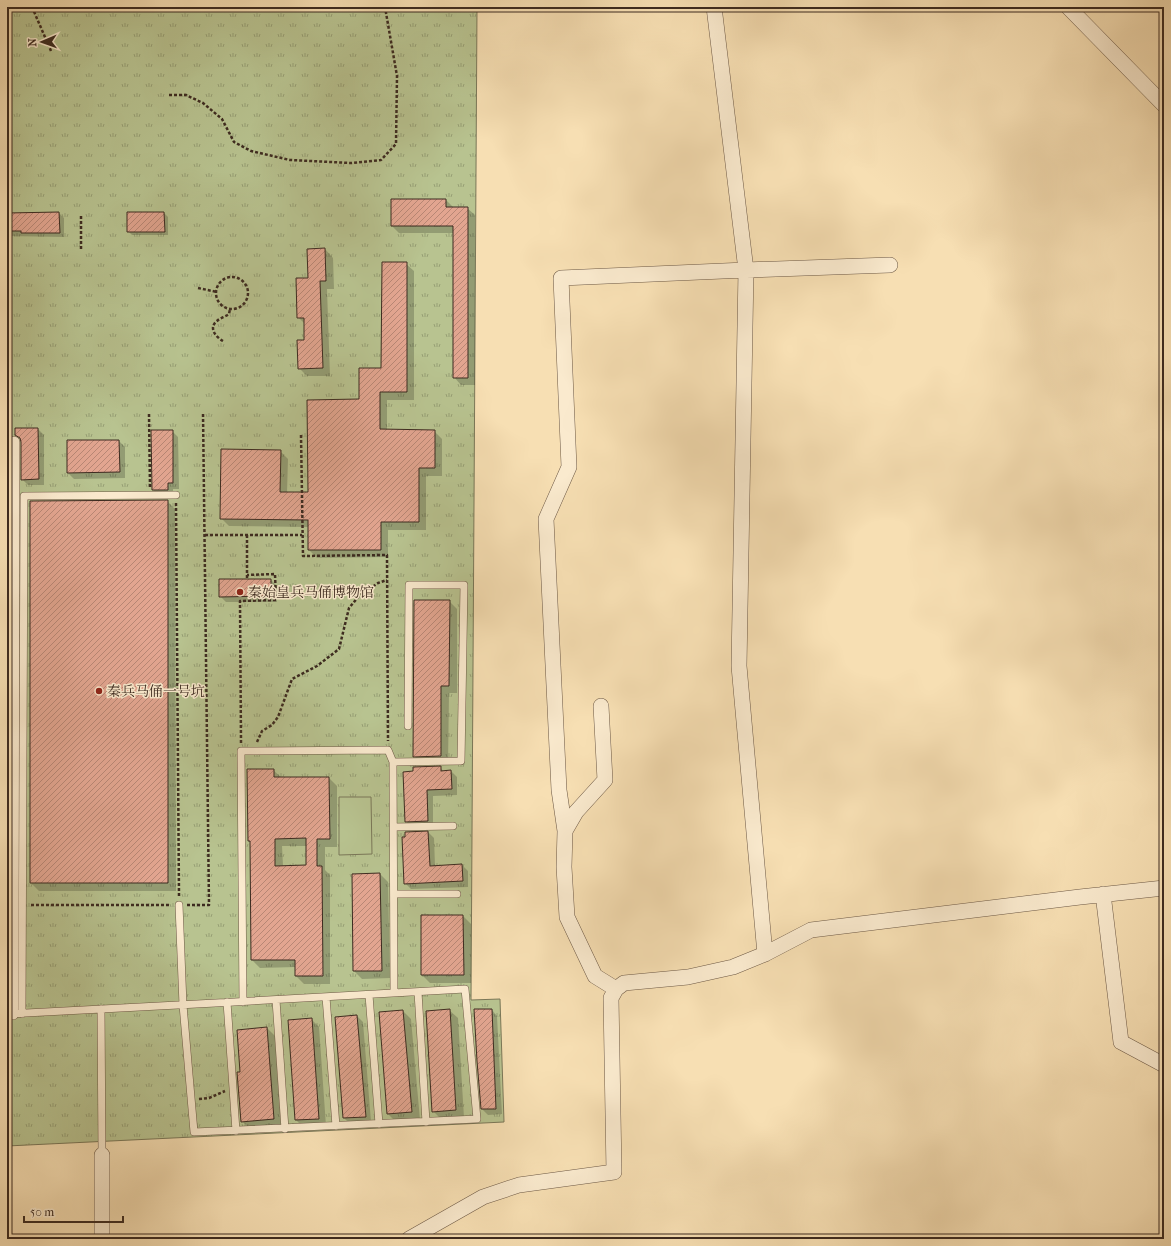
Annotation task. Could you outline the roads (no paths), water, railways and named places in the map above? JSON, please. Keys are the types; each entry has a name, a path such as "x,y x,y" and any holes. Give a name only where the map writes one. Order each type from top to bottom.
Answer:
{"street":[{"path":"714,7 746,270 739,666 765,954"},
{"path":"1068,7 1164,105"},
{"path":"616,989 595,976 567,917 564,867 565,831 559,790 546,520 569,467 560,278 890,265"},
{"path":"14,442 14,1014"},
{"path":"565,831 576,812 605,780 601,706"},
{"path":"409,1239 483,1197 519,1185 614,1172 611,998 616,989 624,983 688,977 733,967 765,954 811,930 1103,894 1164,888"},
{"path":"1103,894 1121,1042 1164,1065"},
{"path":"102,1155 102,1239"}],"lane":[{"path":"176,495 24,496 22,905 14,1014 183,1005 227,1002 243,1002 465,989 477,1119 194,1132 183,1005 179,905"},
{"path":"394,762 461,761 464,585 409,585 408,726"},
{"path":"243,1002 241,751 388,750 394,762 394,993"},
{"path":"394,827 453,826"},
{"path":"394,894 457,894"},
{"path":"418,992 426,1122"},
{"path":"369,995 379,1124"},
{"path":"326,997 336,1126"},
{"path":"276,1000 285,1129"},
{"path":"227,1002 236,1131"},
{"path":"101,1009 102,1155"}],"place":[{"name":"秦始皇兵马俑博物馆","path":"240,592"},
{"name":"秦兵马俑一号坑","path":"99,691"}]}
